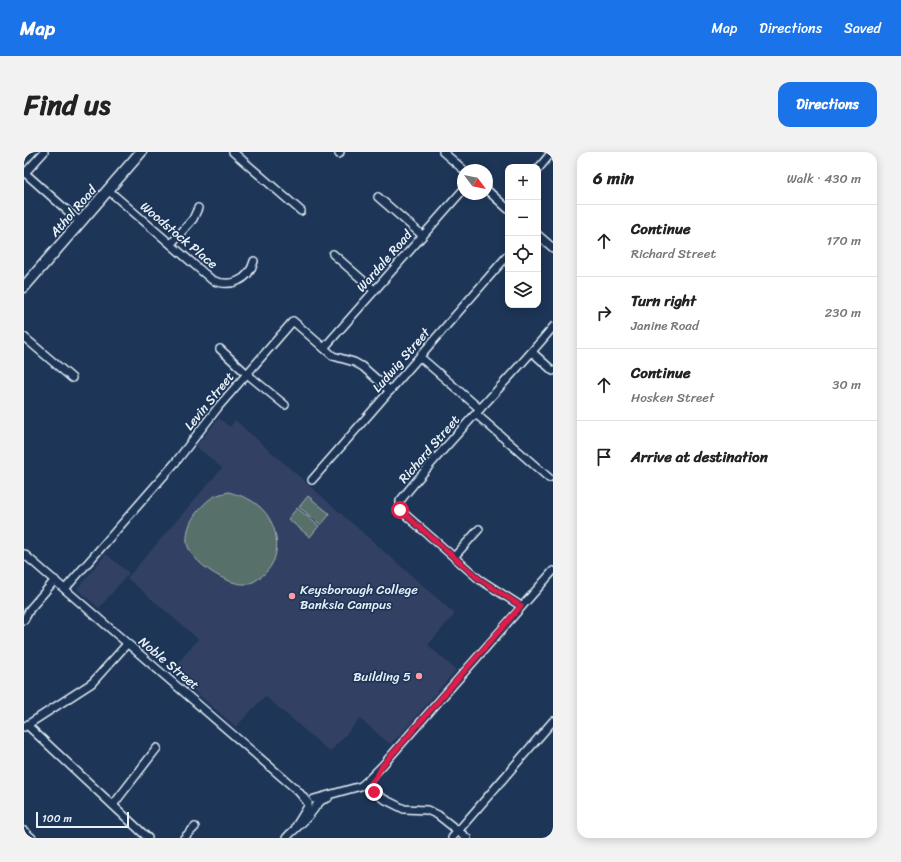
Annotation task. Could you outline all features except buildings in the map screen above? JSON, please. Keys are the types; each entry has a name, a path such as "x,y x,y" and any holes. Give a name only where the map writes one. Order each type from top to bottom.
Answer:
{"main road":[{"name":"Athol Road","path":"24,286 141,152"}],"street":[{"path":"44,152 24,173 80,222"},
{"path":"233,152 301,211"},
{"path":"443,152 457,164"},
{"path":"541,165 552,152"},
{"name":"Woodstock Place","path":"108,190 209,277 221,283 230,284 239,281 250,272 254,261"},
{"path":"493,195 505,204"},
{"path":"378,197 422,235"},
{"name":"Wardale Road","path":"324,348 457,197"},
{"path":"171,244 193,219 198,208"},
{"path":"539,236 553,248"},
{"path":"333,254 374,290"},
{"name":"Ludwig Street","path":"312,480 505,258"},
{"name":"Levin Street","path":"65,589 175,463 219,406 293,321 333,356 354,362 363,367 390,391"},
{"name":"Richard Street","path":"521,606 479,579 400,510 400,501 553,327"},
{"path":"24,337 72,378"},
{"path":"220,349 247,374 285,405"},
{"path":"532,352 553,371"},
{"path":"420,357 549,478"},
{"path":"454,557 479,529"},
{"name":"Noble Street","path":"24,554 312,803"},
{"path":"286,838 294,830 299,820 312,803 367,784 378,774 382,766 553,571"},
{"path":"24,620 30,609 55,580"},
{"path":"127,644 92,683 25,726 148,838"},
{"path":"452,838 553,721"},
{"path":"113,805 157,748"},
{"path":"367,784 382,798 404,808 423,809 438,814 467,838"},
{"path":"184,838 194,827"},
{"path":"24,831 32,838"}],"shaded area":[{"name":"Keysborough College Banksia Campus","path":"219,418 230,427 235,420 455,614 428,645 456,670 402,733 390,744 360,719 330,752 265,696 236,727 171,671 198,639 127,578 222,468 196,446"},
{"path":"106,554 129,573 99,608 77,589"}],"green space":[{"path":"229,492 249,499 262,509 273,525 276,535 276,554 273,563 263,575 255,581 246,584 238,584 220,577 202,565 195,558 187,543 189,527 197,512 211,498"},
{"path":"308,496 330,514 321,525 299,507"},
{"path":"297,508 319,526 310,537 288,519"}],"place":[{"name":"Keysborough College Banksia Campus","path":"292,596"},
{"name":"Building 5","path":"419,676"}],"route":[{"path":"374,792 368,787 382,766 521,606 479,579 400,510"}]}
